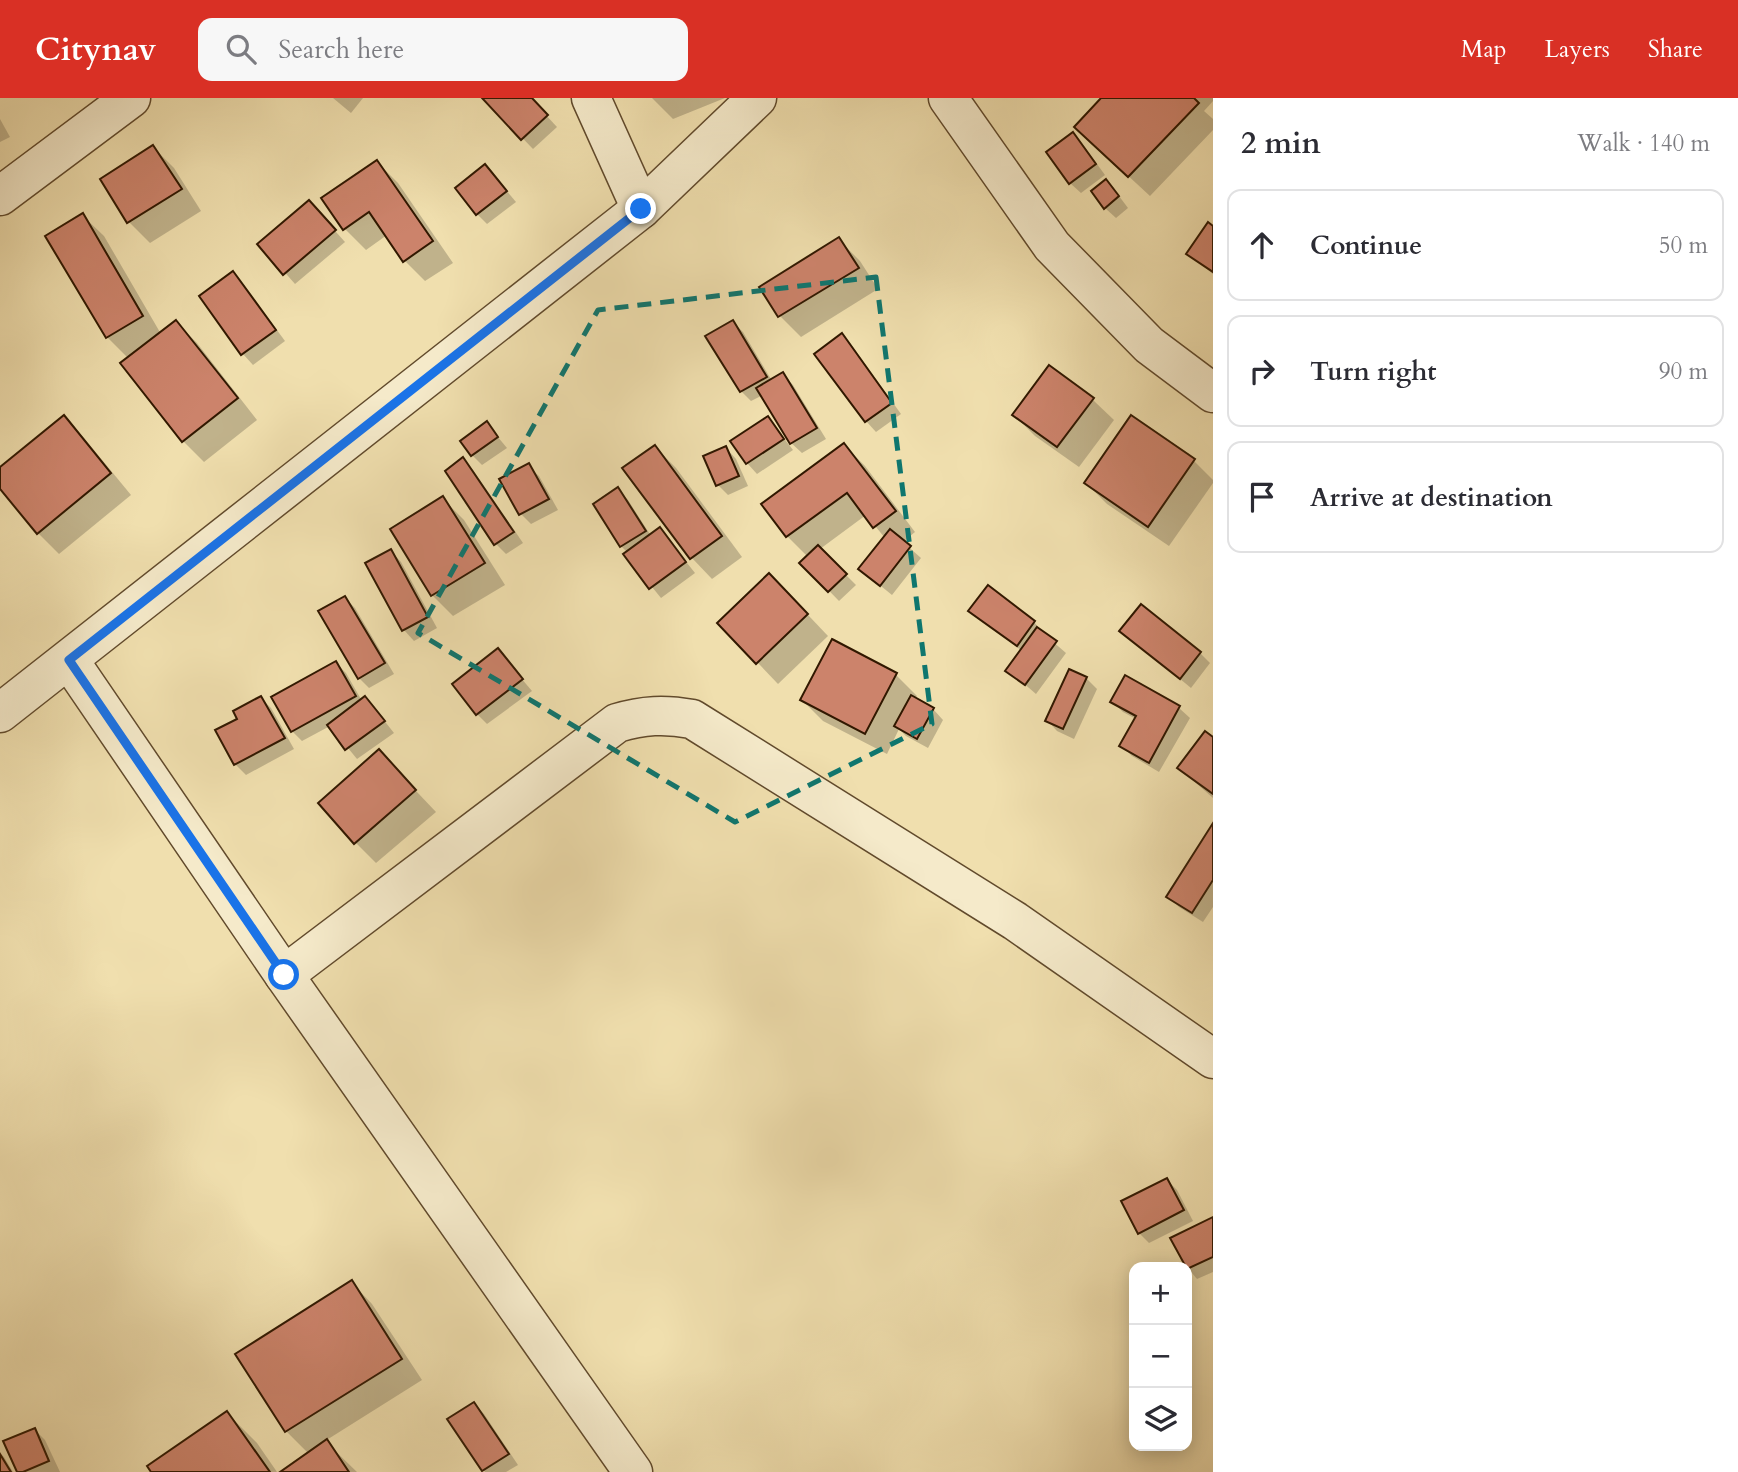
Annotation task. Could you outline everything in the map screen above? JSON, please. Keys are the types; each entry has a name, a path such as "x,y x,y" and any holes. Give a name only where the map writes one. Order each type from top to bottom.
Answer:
{"street":[{"path":"0,197 131,98"},
{"path":"591,98 641,209"},
{"path":"0,713 641,209 757,98"},
{"path":"948,98 1052,246 1149,345 1213,393"},
{"path":"69,660 284,975 633,1472"},
{"path":"284,975 617,723 664,714 692,719 1015,921 1213,1059"}],"highlighted area":[{"path":"876,277 932,724 735,822 418,633 598,310"}],"building":[{"path":"482,98 532,98 548,115 521,140"},
{"path":"1101,98 1194,98 1199,103 1128,177 1074,127"},
{"path":"1073,132 1096,164 1069,184 1046,152"},
{"path":"153,145 182,189 127,223 100,179"},
{"path":"377,160 433,241 403,262 369,212 343,230 321,198"},
{"path":"485,164 507,191 476,215 455,188"},
{"path":"1106,179 1119,196 1104,209 1091,191"},
{"path":"309,200 336,230 283,275 257,244"},
{"path":"83,213 143,316 106,338 45,236"},
{"path":"1208,222 1213,226 1213,272 1186,254"},
{"path":"839,237 859,268 778,317 759,287"},
{"path":"233,271 276,330 241,355 199,296"},
{"path":"176,320 238,398 182,442 120,363"},
{"path":"733,320 767,377 740,392 705,336"},
{"path":"842,333 892,403 865,422 814,354"},
{"path":"1049,365 1094,398 1057,447 1012,415"},
{"path":"783,372 817,428 790,444 756,388"},
{"path":"64,415 111,473 37,534 0,489 0,467"},
{"path":"1131,415 1195,459 1148,527 1084,483"},
{"path":"768,416 784,439 746,464 730,441"},
{"path":"487,421 498,437 471,456 460,441"},
{"path":"844,443 896,511 873,528 847,493 786,537 761,504"},
{"path":"655,445 722,536 690,559 622,468"},
{"path":"726,446 739,476 716,486 703,456"},
{"path":"463,457 514,532 494,545 445,471"},
{"path":"529,463 549,499 519,515 499,479"},
{"path":"618,487 646,531 620,547 593,504"},
{"path":"443,496 485,563 431,596 390,529"},
{"path":"660,527 686,562 649,589 623,554"},
{"path":"890,529 911,546 880,586 858,569"},
{"path":"818,545 847,574 828,592 799,563"},
{"path":"391,549 428,617 402,631 365,563"},
{"path":"769,573 808,614 756,664 717,623"},
{"path":"988,585 1035,621 1017,646 968,611"},
{"path":"345,596 385,663 358,679 318,611"},
{"path":"1141,604 1201,652 1180,679 1119,631"},
{"path":"1037,627 1057,641 1025,685 1005,671"},
{"path":"832,639 897,673 865,734 800,700"},
{"path":"498,648 523,679 476,715 452,684"},
{"path":"336,661 356,696 291,732 271,697"},
{"path":"1069,669 1087,677 1063,729 1045,721"},
{"path":"1125,675 1180,706 1149,763 1119,746 1136,716 1110,702"},
{"path":"911,695 934,708 917,739 894,726"},
{"path":"261,696 285,738 234,765 215,730 237,719 233,711"},
{"path":"365,696 385,721 345,750 327,725"},
{"path":"1205,731 1213,737 1213,794 1177,768"},
{"path":"379,749 416,790 354,844 318,803"},
{"path":"1213,823 1213,880 1192,913 1166,897"},
{"path":"1167,1178 1184,1210 1138,1234 1121,1201"},
{"path":"1213,1217 1213,1257 1192,1267 1192,1262 1183,1262 1170,1238"},
{"path":"352,1280 402,1359 285,1432 235,1354"},
{"path":"474,1402 509,1454 482,1471 447,1419"},
{"path":"227,1411 270,1472 151,1472 147,1466"},
{"path":"35,1428 49,1461 17,1472 3,1441"},
{"path":"327,1439 349,1472 280,1472"},
{"path":"0,1454 11,1472 0,1472"}],"route":[{"path":"284,975 69,660 641,209"}]}
